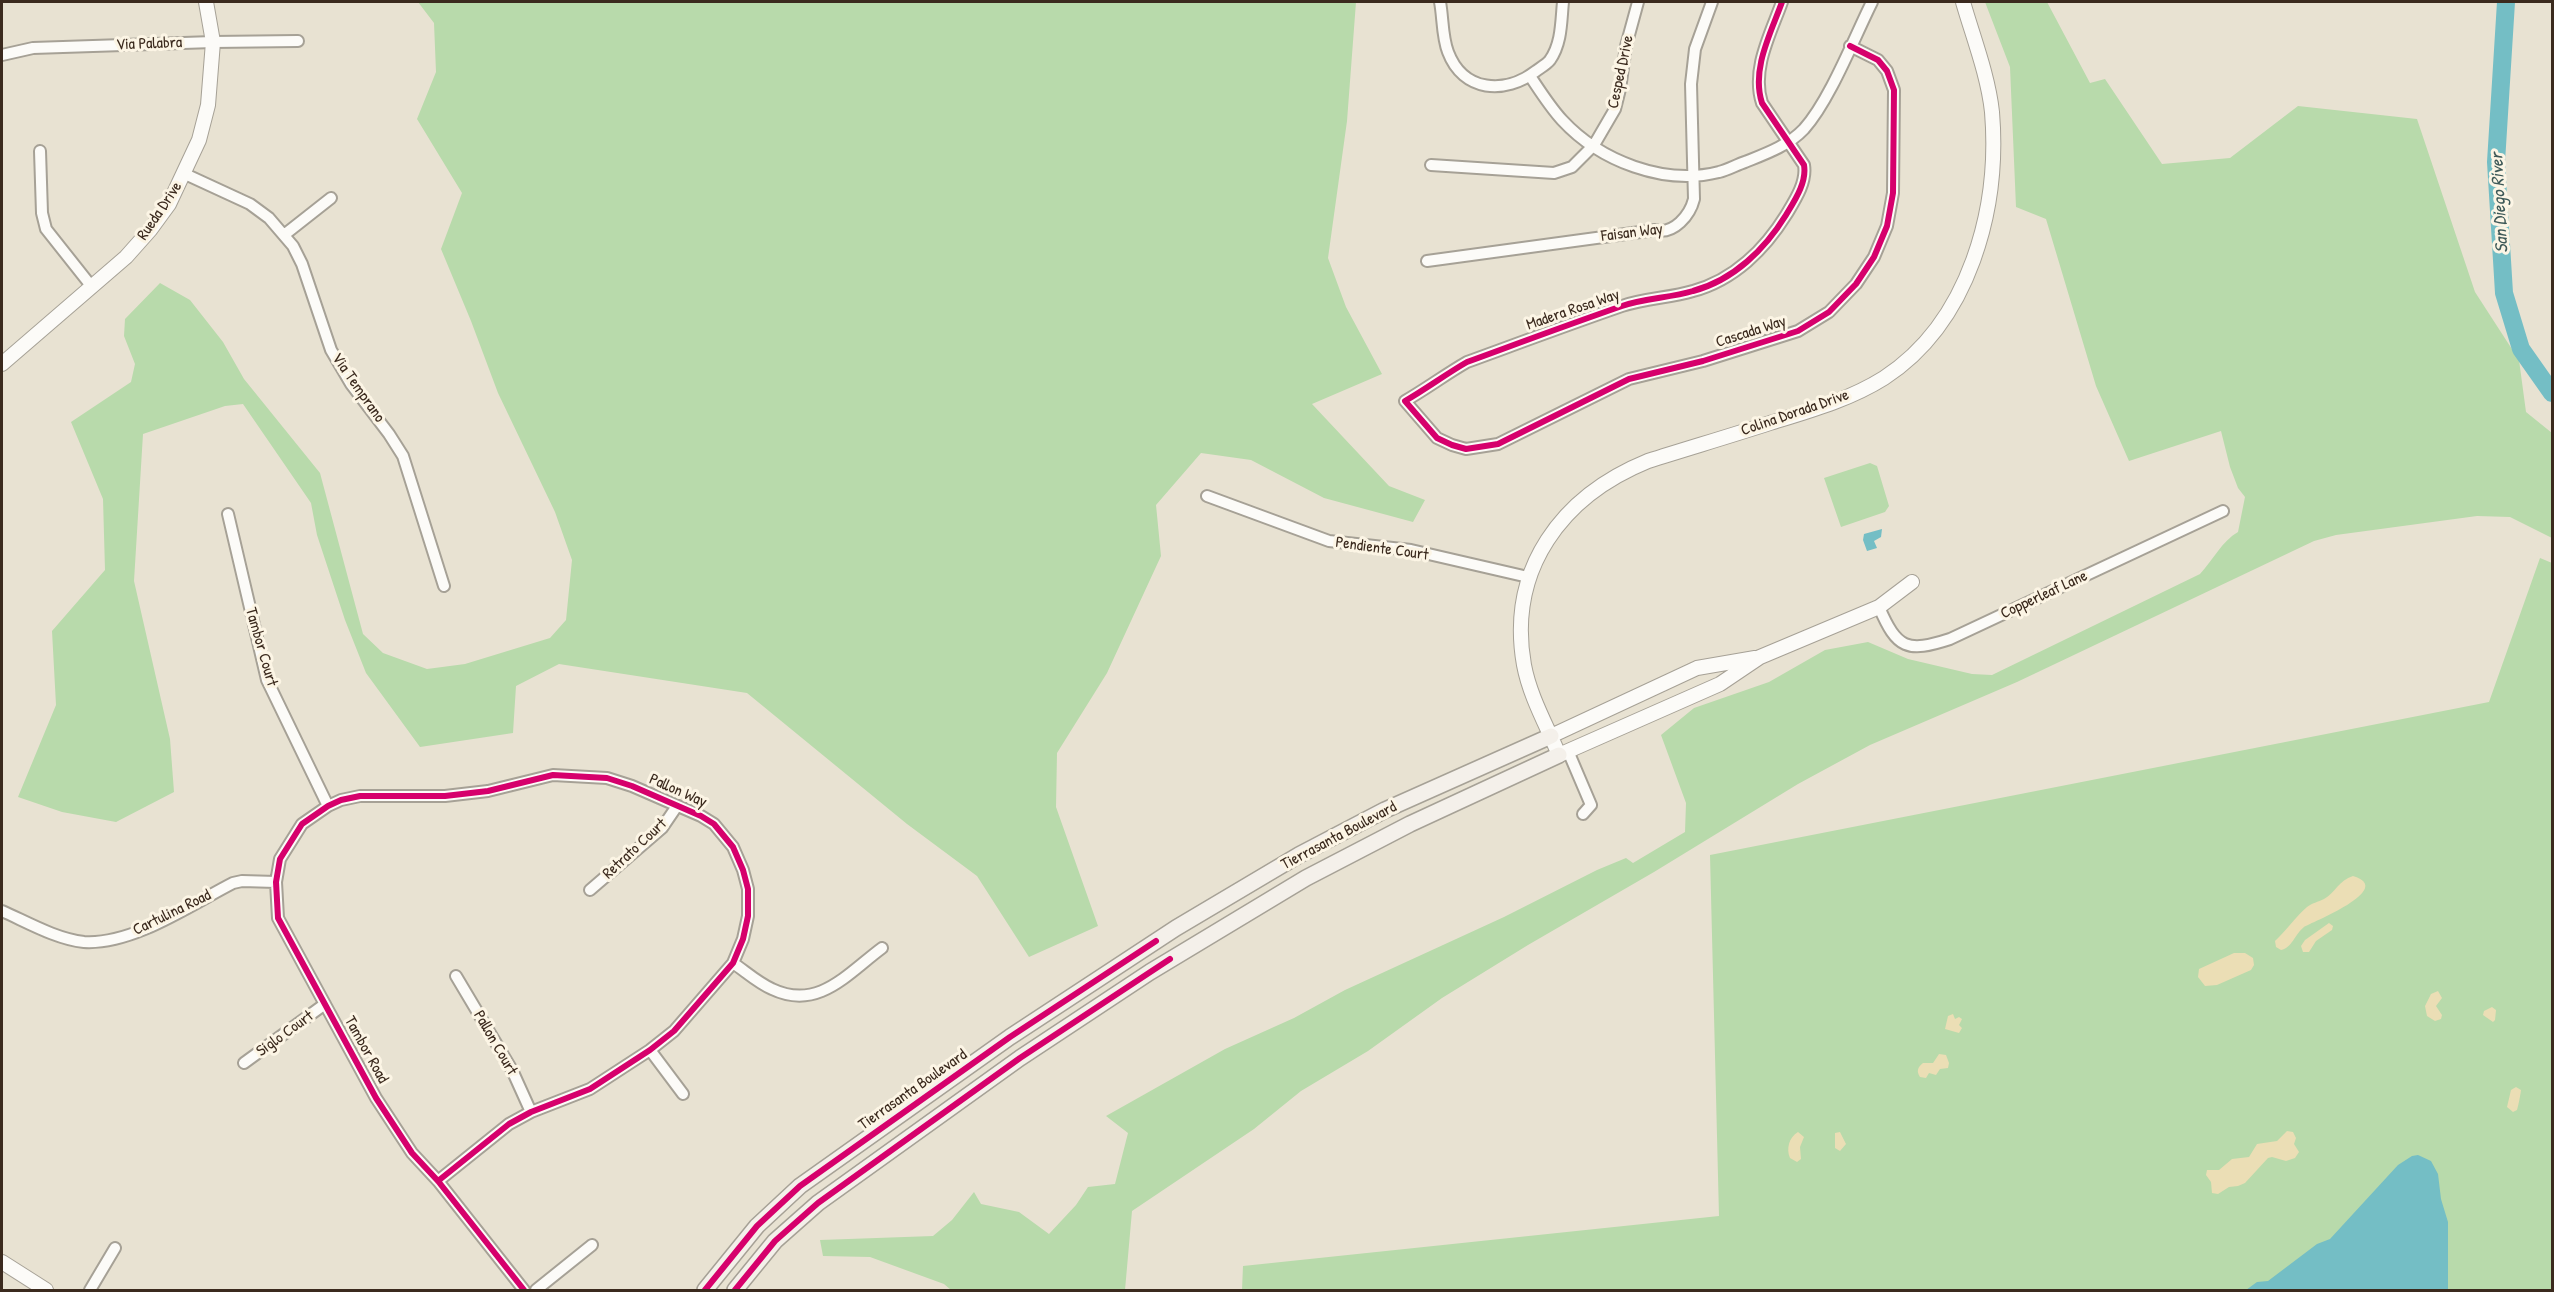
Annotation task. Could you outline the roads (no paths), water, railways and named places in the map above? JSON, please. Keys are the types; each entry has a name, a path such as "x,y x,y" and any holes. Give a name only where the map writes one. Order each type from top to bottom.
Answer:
{"main road":[{"name":"Tierrasanta Boulevard","path":"705,1290 757,1226 800,1186 1010,1037 1160,938 1299,855 1376,815 1551,736"},
{"name":"Tierrasanta Boulevard","path":"735,1290 775,1241 818,1203 1020,1058 1186,948 1306,878 1410,824 1563,753"},
{"path":"1102,1003 1116,982 1151,962 1159,953 1160,938"}],"street":[{"name":"Rueda Drive","path":"2,364 126,257 169,204 199,140 208,105 213,42 206,2"},
{"path":"1440,2 1448,52 1462,74 1480,85 1500,88 1530,76 1549,61 1560,40 1563,2"},
{"name":"Cesped Drive","path":"1431,165 1554,173 1572,167 1594,146 1615,110 1626,46 1638,2"},
{"name":"Faisan Way","path":"1427,261 1661,231 1677,225 1691,210 1695,175 1691,84 1695,49 1712,2"},
{"name":"Madera Rosa Way","path":"1405,401 1467,362 1625,305 1694,291 1716,282 1754,256 1770,240 1793,203 1806,174 1804,165 1762,103 1758,91 1758,73 1782,2"},
{"path":"1530,76 1561,119 1576,134 1614,159 1654,173 1695,175 1719,172 1771,152 1802,131 1817,113 1872,2"},
{"name":"Colina Dorada Drive","path":"1563,753 1551,736 1529,685 1524,666 1522,621 1528,577 1549,537 1583,497 1626,470 1648,461 1834,403 1884,378 1912,355 1941,323 1962,288 1974,260 1989,200 1994,160 1992,110 1988,87 1963,2"},
{"name":"Via Palabra","path":"2,55 33,48 298,41"},
{"name":"Cascada Way","path":"1405,401 1437,438 1452,445 1466,449 1498,444 1629,379 1703,361 1798,332 1829,312 1856,284 1874,257 1887,226 1893,193 1894,90 1887,71 1878,60 1850,46"},
{"path":"40,151 42,213 46,229 92,287"},
{"name":"Via Temprano","path":"185,174 250,204 269,218 284,235 302,264 331,350 351,384 403,456 444,586"},
{"path":"284,235 331,198"},
{"name":"Pendiente Court","path":"1207,496 1329,541 1411,550 1528,577"},
{"name":"Copperleaf Lane","path":"1878,607 1889,632 1903,645 1926,647 1950,639 2223,511"},
{"name":"Tambor Court","path":"228,514 267,680 328,806"},
{"name":"Tierrasanta Boulevard","path":"1563,753 1720,684 1760,657 1878,607 1912,582"},
{"name":"Tierrasanta Boulevard","path":"1551,736 1697,668 1760,657"},
{"path":"1563,753 1591,805 1583,814"},
{"name":"Pallon Way","path":"328,806 360,796 445,796 488,791 553,775 607,778 632,786 714,824 733,847 743,870 748,889 748,916 743,939 733,963 674,1031 650,1050 590,1089 531,1112 509,1124 438,1181"},
{"name":"Tambor Road","path":"328,806 302,824 285,847 276,882 278,918 376,1098 412,1153 438,1181 524,1290"},
{"name":"Retrato Court","path":"590,890 662,828 677,806"},
{"name":"Cartulina Road","path":"2,911 55,934 82,942 103,941 138,932 233,883 276,882"},
{"path":"733,963 771,989 806,997 824,992 882,948"},
{"name":"Pallon Court","path":"456,976 512,1070 531,1112"},
{"name":"Siglo Court","path":"244,1063 325,1004"},
{"path":"650,1050 683,1094"},
{"path":"536,1290 592,1245"},
{"path":"90,1290 115,1248"},
{"path":"2,1262 46,1290"}],"water":[{"path":"1882,529 1881,537 1874,541 1877,548 1867,551 1863,540 1864,534"},
{"path":"2418,1155 2431,1161 2438,1174 2441,1199 2448,1222 2448,1290 2246,1290 2257,1282 2268,1281 2317,1244 2330,1239 2398,1165"}],"waterway":[{"name":"San Diego River","path":"2506,2 2496,162 2504,293 2521,349 2552,393"}]}
